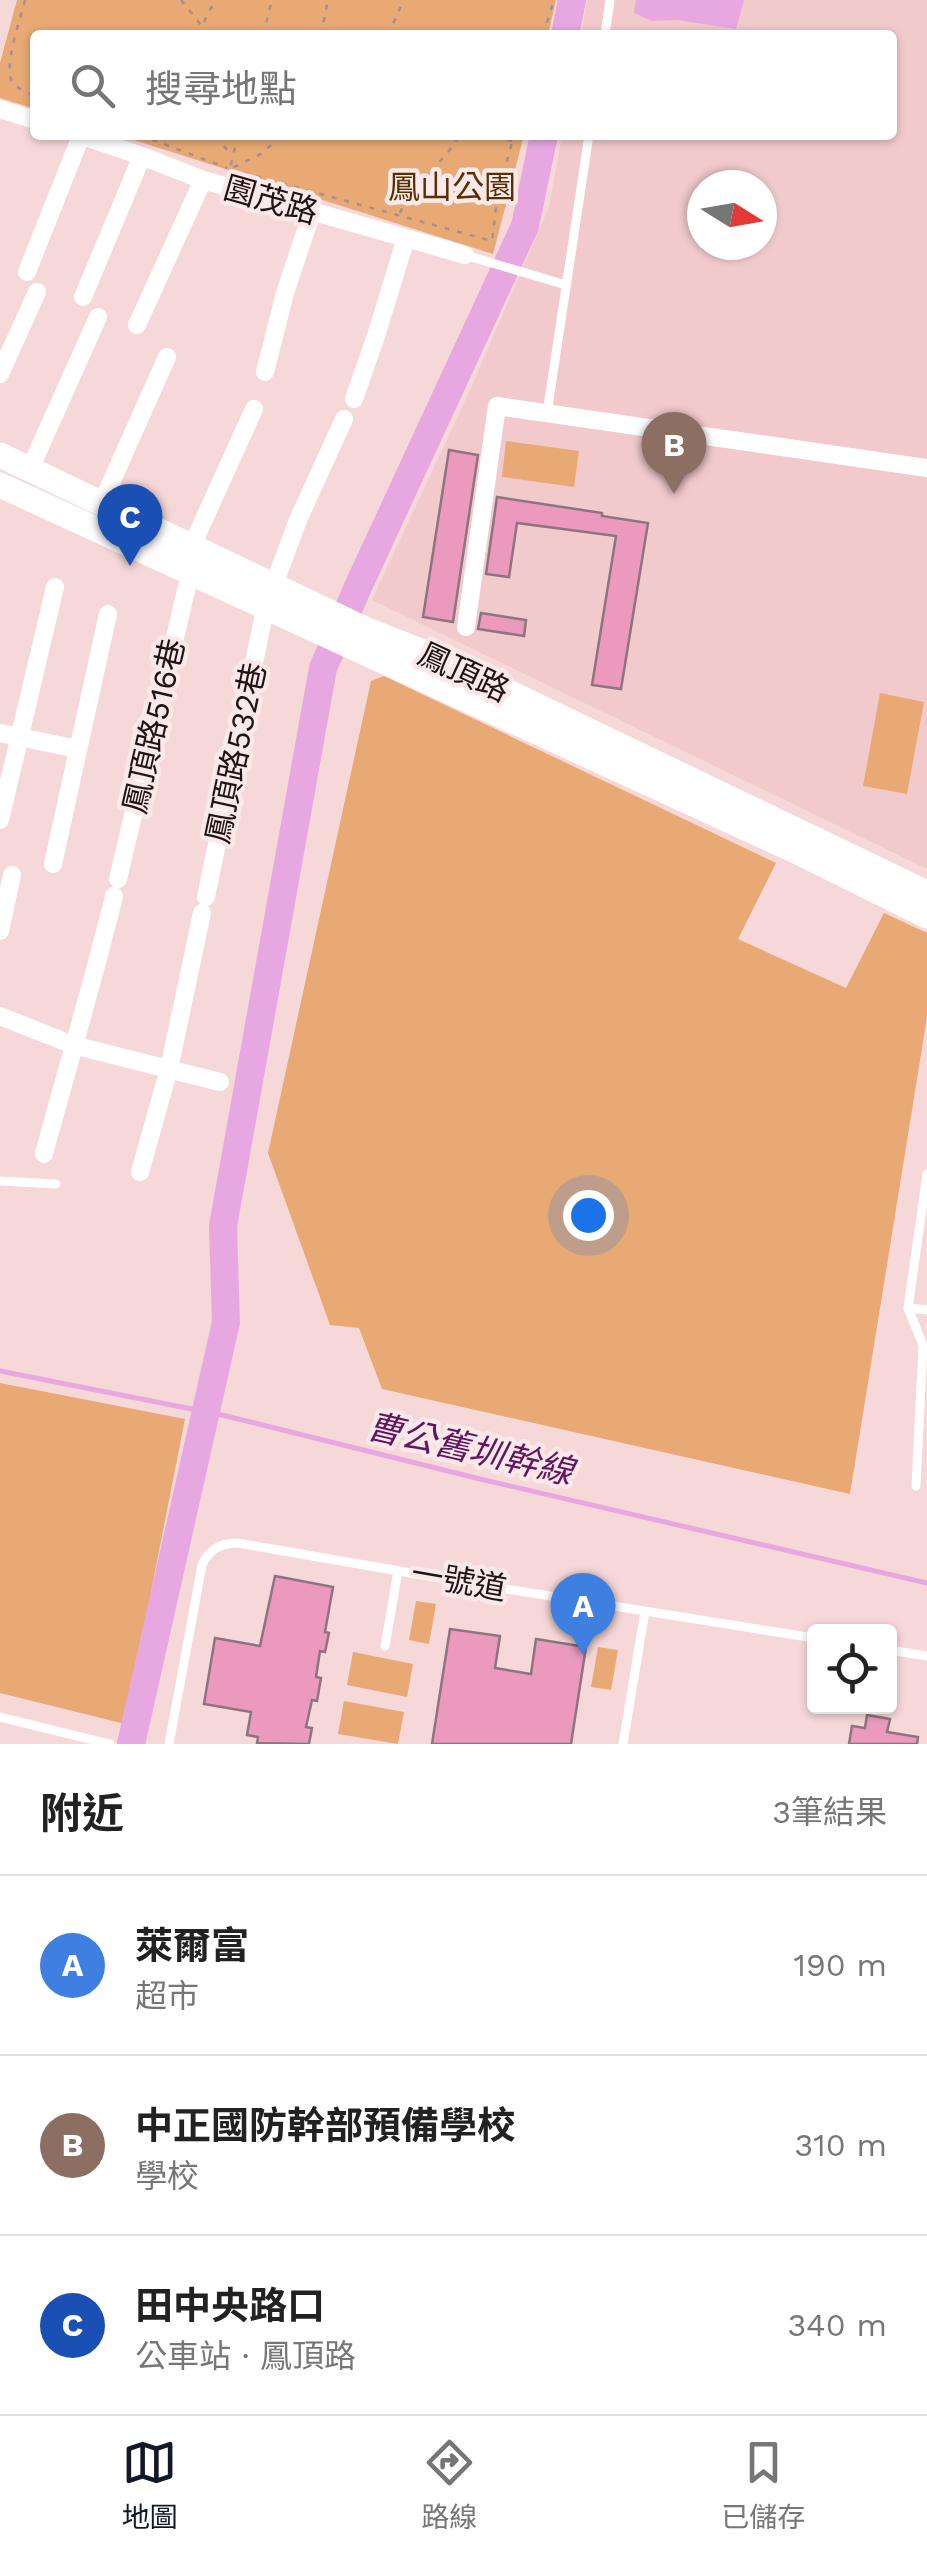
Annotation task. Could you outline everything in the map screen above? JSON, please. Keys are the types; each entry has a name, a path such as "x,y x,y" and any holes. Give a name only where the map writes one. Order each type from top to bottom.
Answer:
{"main road":[{"name":"鳳頂路","path":"1,458 101,505 191,561"},
{"name":"鳳頂路","path":"0,485 191,561 317,619 927,916"},
{"name":"鳳頂路","path":"362,641 433,656 927,893"}],"street":[{"path":"0,109 30,118"},
{"path":"27,272 78,140"},
{"name":"園茂路","path":"95,140 203,180 465,255"},
{"path":"82,296 142,156"},
{"path":"137,325 203,180"},
{"path":"265,372 285,293 312,212"},
{"path":"354,399 406,238"},
{"path":"0,374 38,292"},
{"path":"30,469 98,317"},
{"path":"101,505 168,358"},
{"path":"466,627 497,406 927,468"},
{"name":"鳳頂路516巷","path":"44,1154 92,989 191,561 254,409"},
{"name":"鳳頂路532巷","path":"140,1172 170,1070 270,598 298,520 344,419"},
{"path":"0,820 55,587"},
{"path":"53,864 108,614"},
{"path":"0,733 78,750"},
{"path":"0,931 12,875"},
{"path":"0,1016 73,1046 220,1082"}],"lane":[{"path":"606,30 610,0"},
{"path":"547,414 588,140"},
{"path":"465,255 566,285"},
{"path":"916,1486 923,1345 908,1308 927,1174"},
{"path":"0,1181 56,1184"},
{"path":"908,1308 927,1310"},
{"name":"一號道","path":"169,1744 202,1565 206,1555 223,1543 807,1637"},
{"path":"385,1646 398,1571"},
{"path":"623,1744 645,1611"},
{"path":"897,1651 927,1656"},
{"path":"0,1716 110,1744"}],"path":[{"path":"26,0 9,75 14,85 30,93"},
{"path":"181,0 202,27 217,0"},
{"path":"264,30 272,0"},
{"path":"322,30 328,0"},
{"path":"390,30 402,0"},
{"path":"545,30 554,0"},
{"path":"153,140 230,169 492,241 509,140"},
{"path":"219,140 234,156"},
{"path":"230,169 237,140"},
{"path":"230,169 262,154 277,140"},
{"path":"400,216 404,202 418,182 446,155 455,140"}],"shaded area":[{"path":"587,0 927,0 927,869 372,600 471,388 549,207 561,140 897,140 897,30 582,30"},
{"path":"636,0 744,0 736,29 677,20 652,21 634,13"}],"green space":[{"path":"17,0 556,0 549,30 30,30 30,107 0,98 0,63"},
{"name":"鳳山公園","path":"134,140 523,140 493,254"},
{"path":"506,441 579,451 574,487 502,477"},
{"path":"384,676 776,863 738,939 846,988 884,913 927,933 927,1017 850,1494 382,1389 359,1328 330,1325 268,1153 371,681"},
{"path":"880,693 924,702 907,794 863,786"},
{"path":"0,1383 185,1419 125,1724 0,1693"},
{"path":"416,1601 436,1604 429,1644 409,1640"},
{"path":"598,1647 618,1650 611,1690 591,1687"},
{"path":"353,1652 413,1664 407,1697 347,1685"},
{"path":"344,1701 404,1712 398,1744 338,1734"}],"building":[{"path":"449,450 478,455 453,622 423,617"},
{"path":"497,497 648,523 621,689 592,685 616,536 517,523 509,577 486,574"},
{"path":"481,613 526,620 524,636 478,629"},
{"path":"275,1576 333,1587 325,1632 329,1633 325,1652 320,1651 316,1677 321,1678 317,1701 312,1700 306,1727 312,1728 309,1744 257,1743 258,1737 247,1735 251,1712 204,1704 215,1638 260,1646"},
{"path":"450,1629 500,1636 495,1668 531,1674 536,1639 586,1647 571,1744 432,1744"},
{"path":"867,1715 890,1719 887,1732 918,1737 917,1744 849,1744 852,1726 865,1728"}],"waterway":[{"path":"566,30 572,0"},
{"path":"131,1744 226,1322 223,1226 323,668 525,226 543,140"},
{"name":"曹公舊圳幹線","path":"0,1371 222,1415 927,1583"}],"place":[{"name":"中正國防幹部預備學校","path":"674,494"},
{"name":"田中央路口","path":"130,566"},
{"name":"萊爾富","path":"583,1655"}]}
